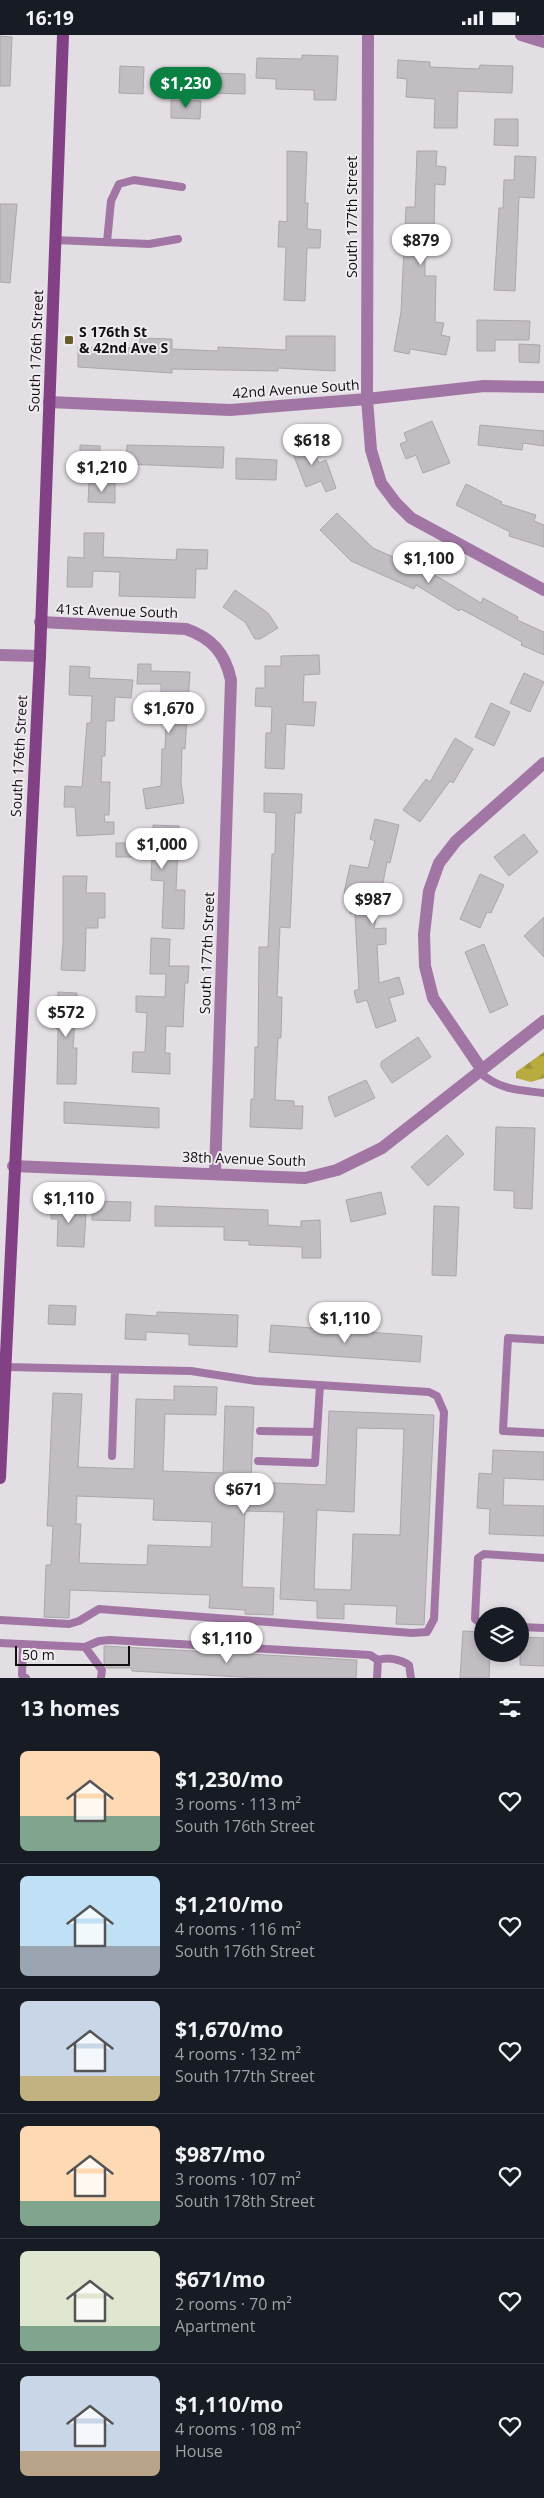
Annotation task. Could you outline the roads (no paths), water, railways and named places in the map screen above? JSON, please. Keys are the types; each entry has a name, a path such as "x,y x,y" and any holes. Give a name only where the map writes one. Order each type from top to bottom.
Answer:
{"street":[{"name":"South 176th Street","path":"0,1478 13,1166 40,656 63,35"},
{"name":"South 177th Street","path":"367,399 368,35"},
{"path":"521,35 544,43"},
{"name":"42nd Avenue South","path":"50,402 230,409 367,399 484,386 544,387"},
{"path":"367,399 371,450 381,483 396,503 411,518 544,590"},
{"name":"41st Avenue South","path":"40,622 186,629 202,635 218,647"},
{"name":"South 177th Street","path":"215,1174 231,680 227,663 218,647"},
{"path":"0,655 40,656"},
{"path":"480,1071 433,999 424,958 424,934 430,891 439,863 456,841 544,763"},
{"name":"38th Avenue South","path":"13,1166 304,1178 337,1170 382,1148 544,1021"}],"lane":[{"path":"107,242 111,201 119,184 134,180 182,187"},
{"path":"55,241 149,244 178,239"},
{"path":"480,1071 492,1083 514,1090 544,1093"},
{"path":"544,1340 508,1338 502,1431 544,1433"},
{"path":"0,1620 69,1624 79,1621 99,1609 412,1633 427,1632 434,1619 444,1412 437,1396 428,1392 256,1381 191,1371 5,1367"},
{"path":"112,1456 115,1370"},
{"path":"258,1461 315,1463 320,1385"},
{"path":"260,1431 317,1432"},
{"path":"476,1607 478,1558 484,1554 544,1558"},
{"path":"529,1627 544,1628"},
{"path":"0,1643 85,1647 99,1641 110,1640 370,1655 378,1660 385,1658 403,1661 409,1665 411,1678"},
{"path":"23,1644 22,1675 26,1678"},
{"path":"85,1647 102,1670 102,1678"},
{"path":"377,1678 378,1660"}],"place":[{"name":"S 176th St & 42nd Ave S","path":"69,340"}]}
